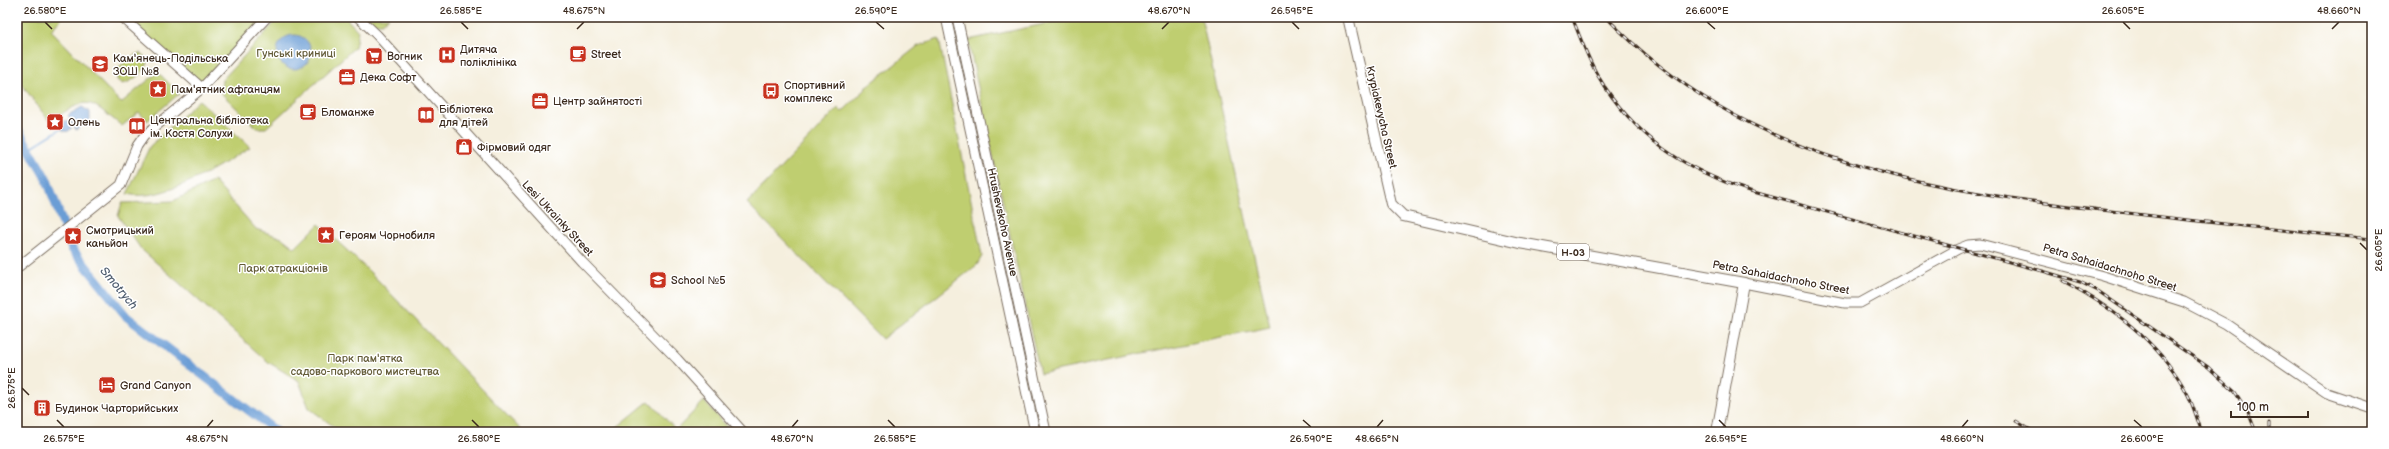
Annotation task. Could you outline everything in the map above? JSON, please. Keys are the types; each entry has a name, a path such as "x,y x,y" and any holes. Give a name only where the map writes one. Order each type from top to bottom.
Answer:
{"main road":[{"path":"122,17 202,88"},
{"path":"17,268 121,185 137,146 144,136 202,88 267,17"},
{"name":"Lesi Ukrainky Street","path":"358,17 377,35 582,262 677,359 743,432"},
{"name":"Hrushevskoho Avenue","path":"946,17 1035,432"},
{"name":"Hrushevskoho Avenue","path":"957,17 1046,432"},
{"name":"Krypiakevycha Street","path":"1348,17 1391,204 1403,216"},
{"name":"Petra Sahaidachnoho Street","path":"1403,216 1520,243 1744,283 1845,303 1860,303 1958,249 1968,245 1980,244 2076,268 2184,302 2226,324 2327,393 2372,408"},
{"path":"1717,432 1744,283"}],"green space":[{"path":"17,17 63,17 51,30 121,103 158,72 179,94 147,121 139,112 122,126 100,109 87,103 73,107 49,121 17,78"},
{"path":"122,17 267,17 202,88"},
{"name":"Гунські криниці","path":"280,17 345,17 358,31 355,47 266,128 257,128 221,93 222,80"},
{"path":"364,17 389,17 382,23 370,23"},
{"path":"1078,17 1201,17 1270,327 1040,374 968,40"},
{"path":"939,39 982,256 977,265 882,339 747,203 838,108 842,112 866,89 865,88 918,46"},
{"path":"140,53 146,58 148,63 143,70 134,79 127,83 123,84 118,81 115,74 120,67 136,54"},
{"path":"199,100 250,147 207,173 174,188 157,193 141,195 127,194 150,146"},
{"name":"Парк пам'ятка садово-паркового мистецтва","path":"214,181 256,229 282,238 295,248 319,224 372,274 523,432 341,432 309,408 299,381 268,362 141,249 118,216 122,203 173,201"},
{"path":"649,401 676,430 704,401 731,432 620,432 616,428"}],"water":[{"path":"291,35 297,35 306,40 310,46 310,58 306,64 297,69 291,69 282,64 277,55 277,49 282,40"},
{"path":"82,107 90,112 90,120 76,130 68,115"},
{"path":"64,121 68,121 70,122 70,130 64,131 61,128 61,124"}],"waterway":[{"name":"Smotrych","path":"17,128 47,180 72,249 127,317 277,432"},
{"path":"30,148 62,128"}],"railway":[{"path":"1572,17 1590,62 1612,97 1645,133 1682,161 1703,173 1750,191 2080,282 2098,291 2208,367 2235,392 2248,412 2256,432"},
{"path":"1606,17 1660,66 1718,106 1779,137 1843,161 1910,179 1978,193 2119,212 2372,239"},
{"path":"2063,281 2117,315 2150,343 2164,359 2188,395 2202,432"},
{"path":"2016,421 2034,432"},
{"path":"2269,423 2269,432"}],"place":[{"name":"Street","path":"578,54"},
{"name":"Дитяча поліклініка","path":"447,55"},
{"name":"Вогник","path":"374,56"},
{"name":"Кам'янець-Подільська ЗОШ №8","path":"100,64"},
{"name":"Дека Софт","path":"347,77"},
{"name":"Пам'ятник афганцям","path":"158,89"},
{"name":"Спортивний комплекс","path":"771,91"},
{"name":"Центр зайнятості","path":"540,101"},
{"name":"Бломанже","path":"308,112"},
{"name":"Бібліотека для дітей","path":"426,115"},
{"name":"Олень","path":"55,122"},
{"name":"Центральна бібліотека ім. Костя Солухи","path":"137,126"},
{"name":"Фірмовий одяг","path":"464,147"},
{"name":"Героям Чорнобиля","path":"326,235"},
{"name":"Смотрицький каньйон","path":"73,236"},
{"name":"School №5","path":"658,280"},
{"name":"Grand Canyon","path":"107,385"},
{"name":"Будинок Чарторийських","path":"42,408"}],"park label":[{"name":"Парк атракціонів","path":"283,268"}]}
